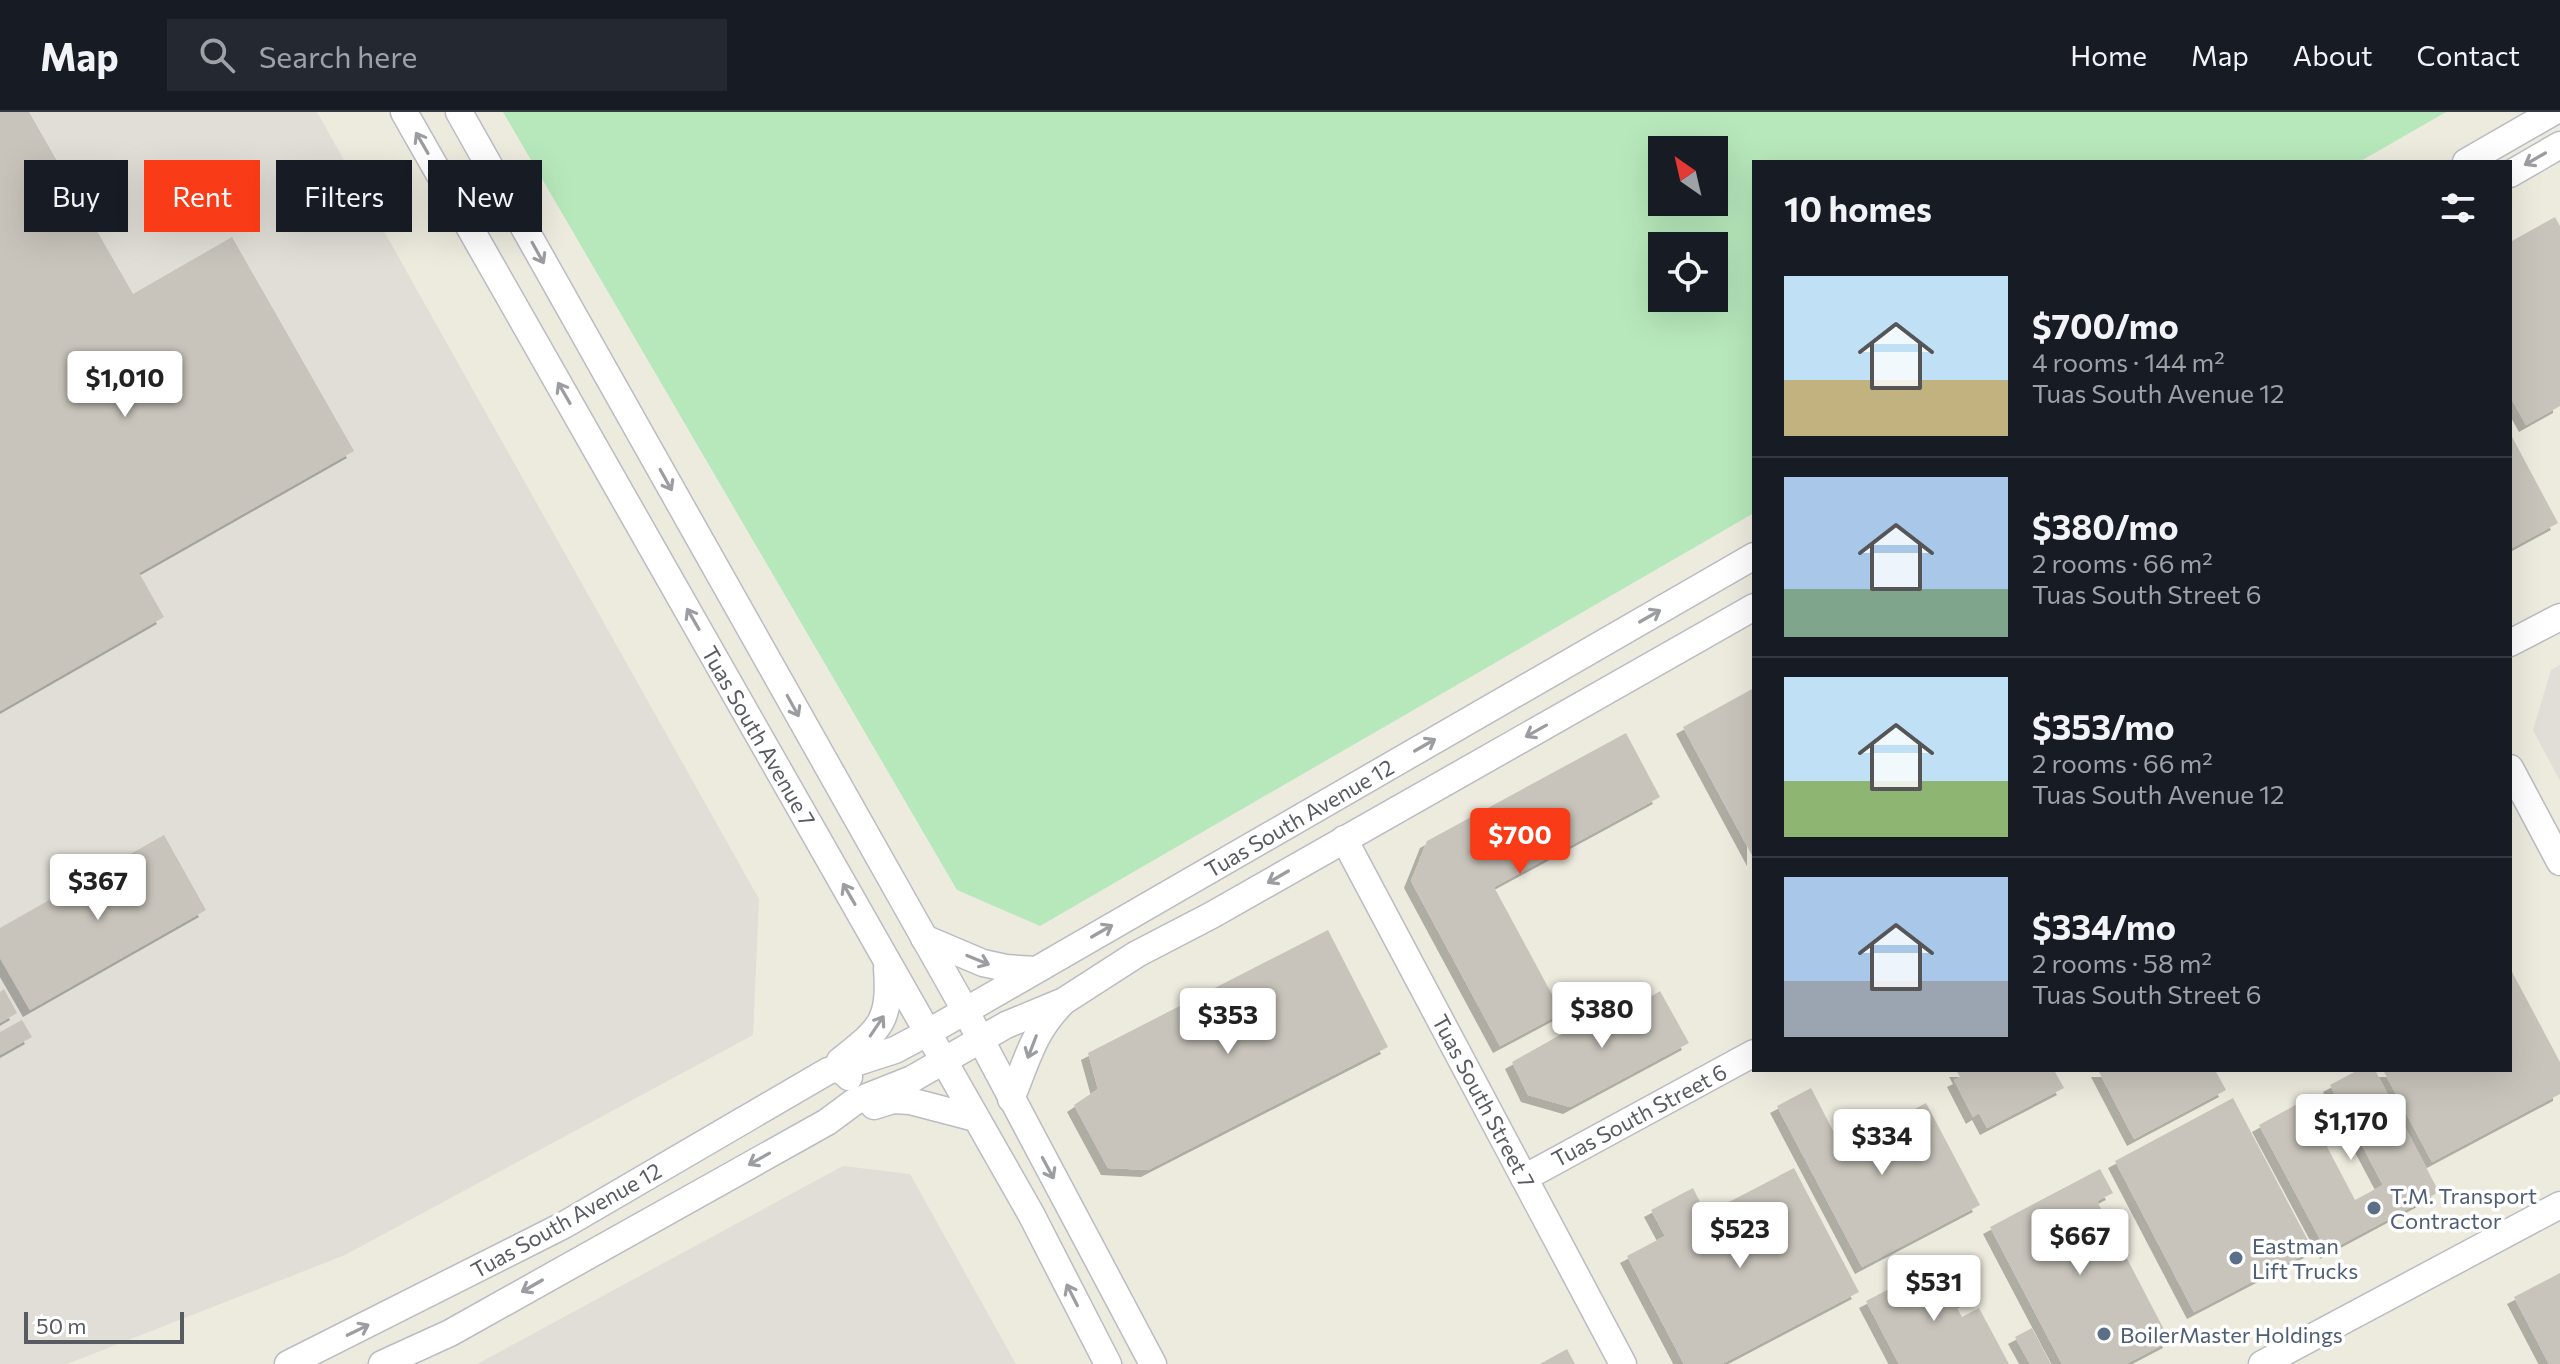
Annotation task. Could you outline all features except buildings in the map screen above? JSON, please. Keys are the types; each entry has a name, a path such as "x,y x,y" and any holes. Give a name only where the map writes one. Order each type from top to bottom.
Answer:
{"street":[{"name":"Tuas South Avenue 7","path":"404,112 1031,1214 1108,1364"},
{"name":"Tuas South Avenue 7","path":"459,112 965,1010 1153,1364"},
{"path":"2469,160 2553,112"},
{"path":"2512,173 2560,145"},
{"name":"Tuas South Avenue 12","path":"288,1364 564,1225 833,1069 895,1050 927,1033 1752,557"},
{"name":"Tuas South Avenue 12","path":"382,1364 450,1333 827,1122 854,1102 912,1079 1006,1025 1064,1001 1137,954 1212,915 1752,608"},
{"path":"2512,642 2560,617"},
{"path":"2512,772 2560,862"},
{"name":"Tuas South Street 7","path":"1344,839 1623,1364"},
{"path":"924,938 983,963 1035,970"},
{"path":"854,1102 857,1096 852,1080 833,1069 868,1039 884,1018 889,994 887,962"},
{"path":"1011,1099 1044,1021 1064,1001"},
{"name":"Tuas South Street 6","path":"1524,1178 1752,1054"},
{"path":"827,1122 893,1100 975,1118"},
{"path":"2262,1364 2560,1205"}],"shaded area":[{"path":"0,112 317,112 344,160 276,160 276,232 384,232 759,899 753,1035 345,1255 67,1364 0,1364"},
{"path":"2560,665 2560,781 2533,730 2551,670"},
{"path":"843,1166 910,1174 1016,1364 477,1364"}],"green space":[{"path":"503,112 2446,112 2362,160 1752,160 1752,514 1040,926 957,890 542,179 542,160 531,160"}],"place":[{"name":"T.M. Transport Contractor","path":"2374,1208"},
{"name":"Eastman Lift Trucks","path":"2236,1258"},
{"name":"BoilerMaster Holdings","path":"2104,1334"}]}
